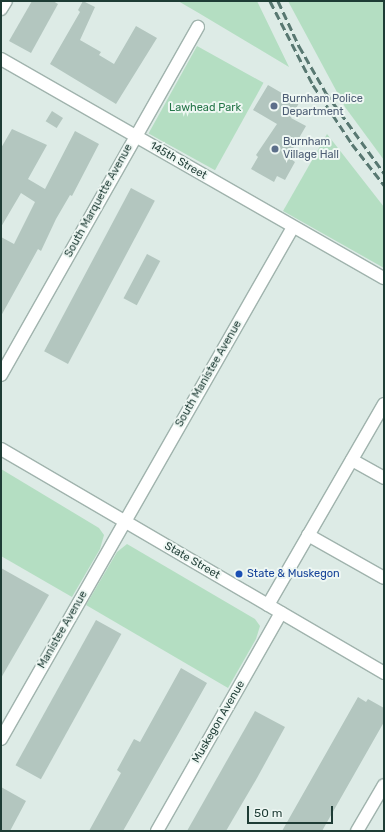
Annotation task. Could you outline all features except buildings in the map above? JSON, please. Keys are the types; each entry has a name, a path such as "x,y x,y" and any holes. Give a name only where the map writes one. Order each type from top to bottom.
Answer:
{"street":[{"path":"1,9 6,1"},
{"name":"South Marquette Avenue","path":"1,375 198,27"},
{"name":"145th Street","path":"1,59 384,278"},
{"name":"South Manistee Avenue","path":"125,522 293,227"},
{"path":"268,605 384,404"},
{"name":"State Street","path":"1,449 384,673"},
{"path":"352,460 384,478"},
{"name":"Manistee Avenue","path":"1,739 125,522"},
{"path":"308,535 384,578"},
{"name":"Muskegon Avenue","path":"157,831 281,613"},
{"path":"358,831 384,785"}],"green space":[{"path":"178,1 257,1 289,67 197,12"},
{"path":"288,1 384,1 384,160 345,107"},
{"name":"Lawhead Park","path":"197,46 263,83 215,170 149,133"},
{"path":"327,134 384,207 384,268 283,211"},
{"path":"1,469 99,528 104,535 100,549 72,597 1,556"},
{"path":"127,544 255,619 260,626 256,639 228,688 86,605 117,552"}],"railway":[{"path":"270,1 313,85 352,144 384,185"},
{"path":"278,1 299,46 326,93 384,173"}],"place":[{"name":"Burnham Police Department","path":"274,106"},
{"name":"Burnham Village Hall","path":"275,149"},
{"name":"State & Muskegon","path":"239,574"}]}
